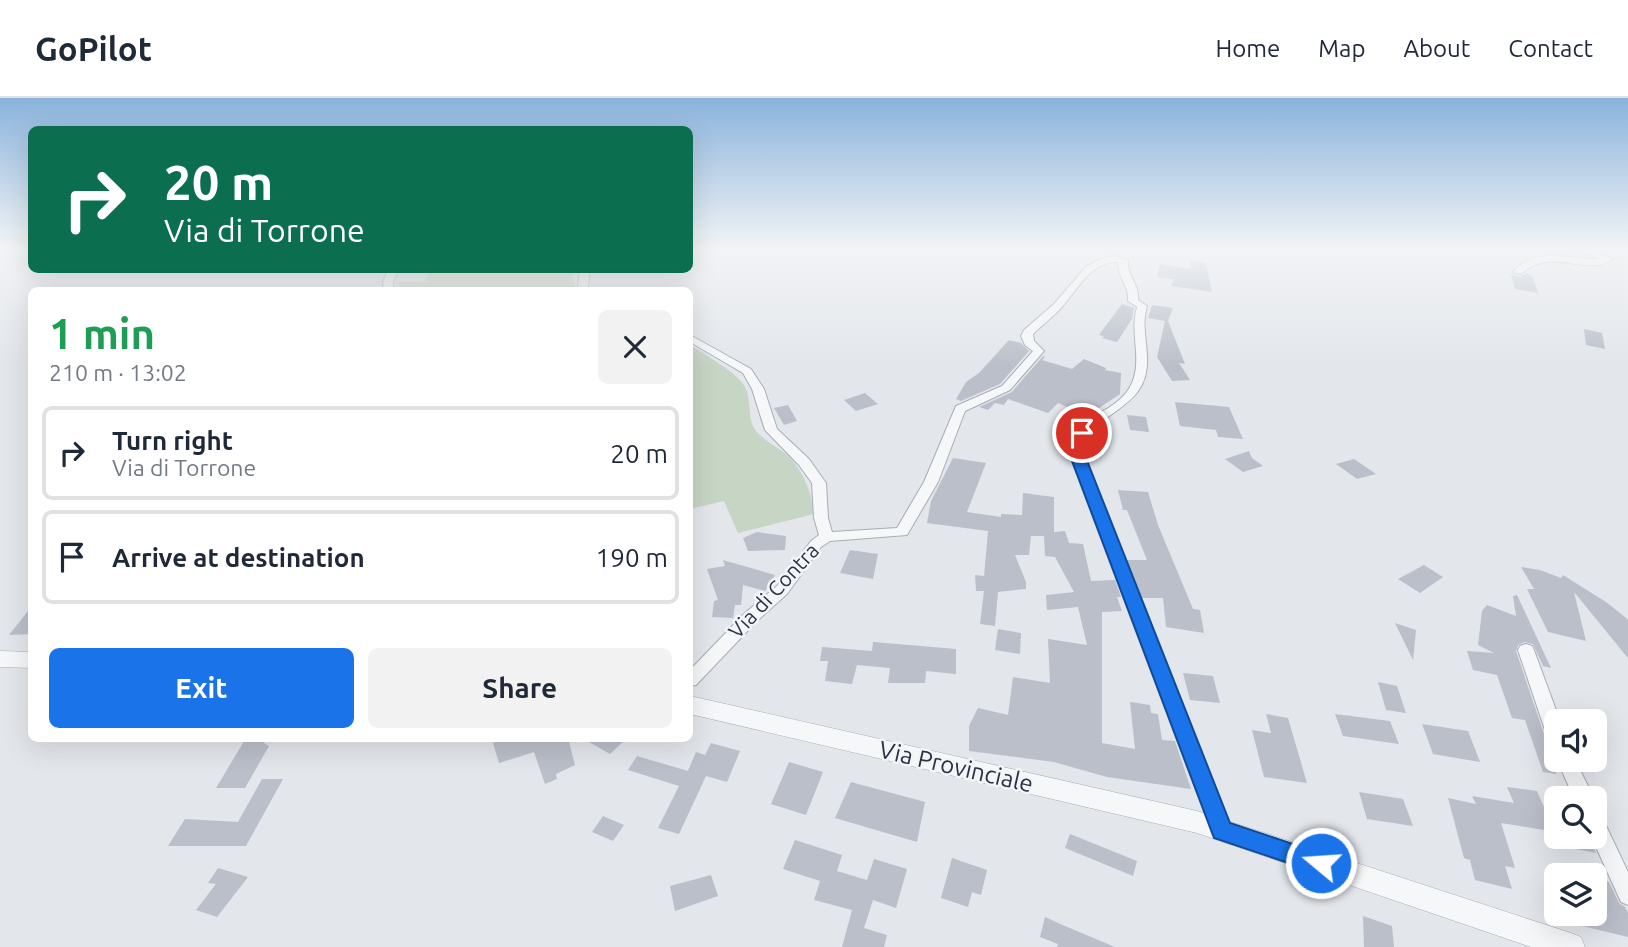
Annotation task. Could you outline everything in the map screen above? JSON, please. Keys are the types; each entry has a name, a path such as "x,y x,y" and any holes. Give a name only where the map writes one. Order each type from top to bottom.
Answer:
{"street":[{"path":"827,537 902,532 927,491 960,409 971,402 997,394 1013,380 1039,351 1029,343 1026,336 1028,332 1066,296 1071,287"},
{"path":"1130,287 1134,294 1133,300 1142,306 1137,328 1143,353 1136,385 1127,398 1082,433 1076,442 1076,453 1222,830"},
{"name":"Via di Contra","path":"693,340 747,371 758,389 771,430 804,462 819,483 821,518 827,537 816,544 782,590 693,677"},
{"path":"1526,650 1547,709"},
{"path":"0,659 28,660"},
{"name":"Via Provinciale","path":"693,706 1197,822 1571,947"},
{"path":"1607,849 1628,895"}],"green space":[{"path":"399,287 575,287 400,287"},
{"path":"693,347 736,376 745,387 755,430 797,466 812,499 814,514 738,533 724,501 693,508"}],"building":[{"path":"1175,287 1211,287 1212,292"},
{"path":"1514,287 1536,287 1538,293 1515,289"},
{"path":"1122,304 1134,308 1132,319 1117,342 1102,338 1104,336 1099,335"},
{"path":"1152,305 1173,308 1168,321 1185,364 1179,363 1190,380 1172,381 1157,357 1165,321 1148,318"},
{"path":"1584,329 1602,333 1605,349 1586,345"},
{"path":"1009,340 1021,343 1029,351 1000,384 961,401 956,399 966,382 979,373"},
{"path":"1043,356 1045,357 1042,360 1072,369 1084,359 1106,368 1105,370 1121,373 1120,394 1087,416 1058,403 1048,413 1008,399 1004,405 995,403 988,410 979,407 1012,392"},
{"path":"865,393 878,404 856,411 844,400"},
{"path":"1175,402 1229,407 1243,439 1218,437 1216,430 1180,426"},
{"path":"788,405 797,421 784,425 774,408"},
{"path":"1127,415 1146,417 1149,432 1130,430"},
{"path":"1249,451 1252,458 1263,466 1243,472 1225,459"},
{"path":"953,458 986,463 967,512 1001,517 1001,514 1022,515 1023,493 1054,497 1054,532 1065,531 1069,543 1083,544 1091,581 1115,580 1121,597 1117,597 1122,611 1102,612 1102,743 1135,749 1130,702 1150,705 1151,713 1158,714 1162,740 1175,741 1191,789 1107,777 1054,762 969,751 969,726 978,708 1008,715 1013,677 1050,683 1048,639 1087,645 1078,607 1047,610 1046,595 1074,592 1055,557 1045,556 1044,536 1031,536 1029,555 1015,555 1026,582 1026,589 998,592 995,626 980,624 984,591 976,591 975,575 984,576 988,531 927,523 931,501"},
{"path":"1354,459 1376,474 1357,479 1336,464"},
{"path":"1118,490 1148,492 1158,525 1193,609 1200,610 1204,633 1166,627 1163,598 1142,598 1127,560 1147,560 1127,510 1123,510"},
{"path":"757,532 786,536 785,550 748,551 743,538"},
{"path":"850,550 878,554 873,579 840,573"},
{"path":"723,560 775,575 765,591 743,585 741,605 735,605 733,618 712,617 714,601 718,600 707,569 725,566"},
{"path":"1424,565 1443,577 1420,593 1398,579"},
{"path":"1521,567 1540,570 1561,578 1563,575 1625,617 1628,620 1628,658 1574,592 1586,641 1548,632 1527,589 1534,589"},
{"path":"1517,595 1551,668 1543,666 1533,644 1525,642 1518,645 1516,651 1544,734 1544,772 1556,774 1543,772 1525,720 1512,718 1497,675 1473,670 1467,651 1494,653 1478,645 1482,611 1487,605 1516,616 1513,596"},
{"path":"28,611 28,634 9,635"},
{"path":"1395,623 1416,630 1413,660"},
{"path":"998,629 1021,633 1020,654 995,650"},
{"path":"873,642 956,649 956,674 926,671 925,683 888,683 890,668 857,665 852,684 825,681 828,661 820,661 822,647 872,651"},
{"path":"1183,673 1213,676 1220,703 1190,700"},
{"path":"1378,682 1397,686 1406,713 1386,710"},
{"path":"1266,714 1288,718 1307,783 1264,777 1252,730 1271,733"},
{"path":"1335,714 1390,721 1399,744 1343,736"},
{"path":"1422,724 1468,731 1480,762 1433,754"},
{"path":"244,742 264,742 269,746 245,788 216,788"},
{"path":"569,742 575,765 556,774 557,779 545,784 534,752 499,763 493,743"},
{"path":"589,742 623,742 610,754"},
{"path":"711,743 740,751 727,782 706,776 679,834 658,828 679,786 628,770 637,756 688,771 696,752 705,755"},
{"path":"789,762 823,772 806,815 771,804"},
{"path":"262,779 283,779 246,846 168,846 185,819 238,822"},
{"path":"851,782 925,802 917,842 835,818"},
{"path":"1507,787 1537,791 1544,807 1544,830 1501,823 1515,868 1505,866 1512,889 1475,880 1470,860 1464,858 1448,798 1476,804 1472,796 1514,803"},
{"path":"1359,792 1403,799 1413,826 1367,819"},
{"path":"603,816 624,825 613,841 592,832"},
{"path":"1070,834 1137,861 1133,876 1065,848"},
{"path":"795,840 842,855 837,871 867,880 874,859 907,869 896,908 873,900 864,928 887,935 884,947 842,947 852,910 814,900 820,881 783,869"},
{"path":"1576,849 1594,849 1596,853"},
{"path":"952,858 987,870 981,895 972,892 968,907 941,898"},
{"path":"218,868 248,877 217,917 196,910 216,884 208,883"},
{"path":"711,875 718,896 675,911 670,886"},
{"path":"1607,881 1628,913 1628,937 1582,926 1607,926"},
{"path":"1363,916 1392,926 1394,947 1364,947"},
{"path":"1045,917 1115,947 1057,947 1058,944 1040,937"}],"route":[{"path":"1082,433 1076,442 1076,453 1222,830 1321,863"}]}
